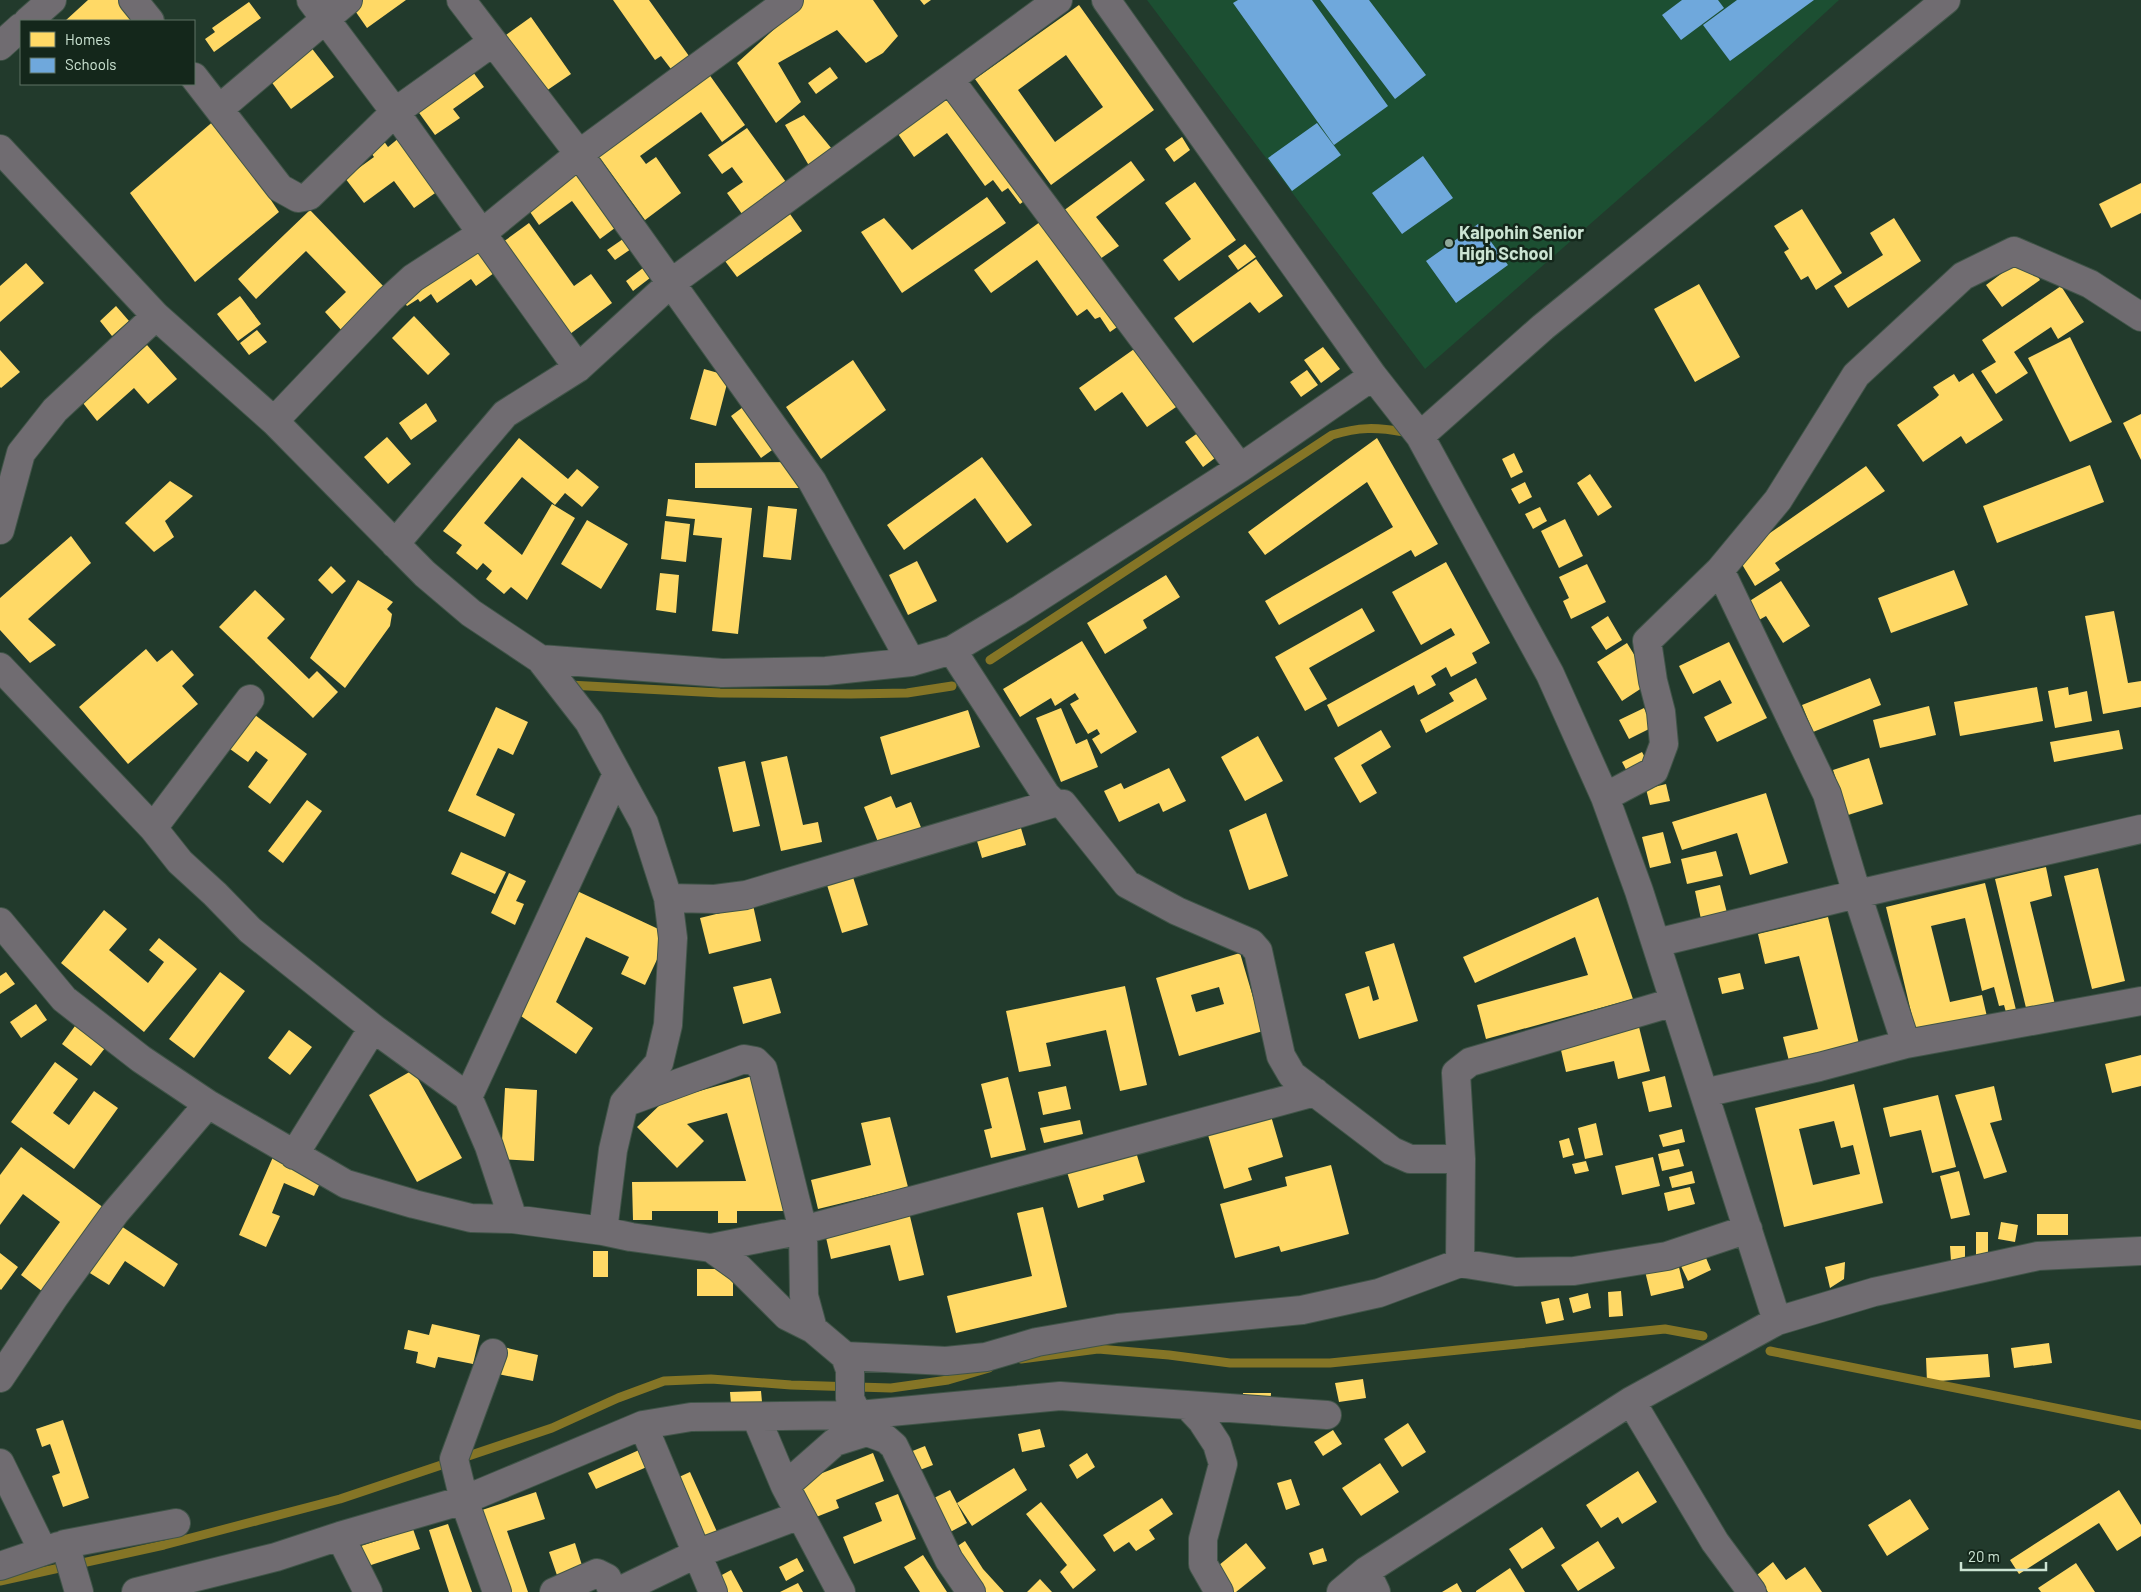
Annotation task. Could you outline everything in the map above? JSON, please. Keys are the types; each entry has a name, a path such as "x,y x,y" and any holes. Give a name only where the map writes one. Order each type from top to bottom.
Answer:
{"street":[{"path":"29,20 52,0"},
{"path":"133,0 149,20"},
{"path":"219,109 318,9 348,0"},
{"path":"461,0 579,154 812,481 911,662"},
{"path":"274,421 407,284 481,234 579,154 789,0"},
{"path":"395,544 505,414 578,368 671,283 1058,0"},
{"path":"1106,0 1373,376 1420,436 1550,674 1605,798 1639,891 1777,1321"},
{"path":"1420,436 1550,320 1946,0"},
{"path":"318,9 395,112 578,368"},
{"path":"0,46 20,28"},
{"path":"195,78 280,188 298,198 309,196 395,112 493,42"},
{"path":"950,80 1240,468"},
{"path":"0,149 156,316 274,421 425,574 471,613 540,659 588,722 617,774 644,823 668,898 673,938 668,1025 659,1063 624,1103 613,1150 603,1231"},
{"path":"1605,798 1654,771 1664,744 1661,712 1653,681 1647,641 1720,570 1778,500 1856,375 1964,276 2014,251 2090,284 2141,317"},
{"path":"0,530 21,454 55,410 156,316"},
{"path":"540,659 722,673 826,671 911,662 952,650 1019,610 1240,468 1373,376"},
{"path":"1720,570 1827,794 1857,894 1906,1044"},
{"path":"952,650 1046,795 1054,803"},
{"path":"0,667 153,828 180,862 250,930 373,1028 468,1097 489,1146 513,1219"},
{"path":"153,828 250,699"},
{"path":"468,1097 617,774"},
{"path":"668,898 715,899 746,895 1054,803 1063,804 1127,884 1178,911 1250,943 1258,951 1281,1056 1292,1075 1392,1151 1410,1159 1461,1159"},
{"path":"1656,943 1857,894 2141,829"},
{"path":"0,922 64,999 141,1059 208,1104 346,1184 471,1218 513,1219 711,1248 803,1230 1315,1092"},
{"path":"1704,1093 1818,1067 1906,1044 2141,1000"},
{"path":"1460,1263 1461,1159 1456,1074 1470,1062 1674,1002"},
{"path":"294,1155 373,1028"},
{"path":"624,1103 744,1059 755,1061 763,1069 803,1230 804,1296 813,1329"},
{"path":"0,1378 55,1296 116,1213 208,1104"},
{"path":"848,1363 946,1361 978,1358 1037,1342 1118,1328 1302,1310 1379,1293 1460,1263 1516,1272 1574,1271 1667,1256 1748,1229"},
{"path":"711,1248 739,1268 787,1316 813,1329 848,1363 859,1415 894,1446 949,1560 971,1592"},
{"path":"1341,1592 1371,1582 1631,1401 1777,1321 1874,1292 2038,1256 2141,1251"},
{"path":"493,1353 459,1480 497,1592"},
{"path":"136,1592 276,1557 340,1536 459,1480 643,1425 692,1417 859,1415 1060,1396 1327,1415"},
{"path":"1631,1401 1715,1542 1752,1592"},
{"path":"1187,1405 1202,1421 1217,1444 1223,1464 1203,1539 1203,1564 1219,1592"},
{"path":"785,1486 835,1442 859,1415"},
{"path":"756,1416 785,1486 841,1592"},
{"path":"643,1425 713,1592"},
{"path":"0,1463 67,1566"},
{"path":"617,1592 696,1554 800,1515"},
{"path":"0,1566 67,1566 176,1522"},
{"path":"340,1536 368,1592"},
{"path":"554,1592 596,1574 607,1578 613,1592"}],"shaded area":[{"name":"Kalpohin Senior High School","path":"1147,0 1839,0 1711,118 1425,369"}],"building: Homes":[{"path":"88,0 122,0 141,20 66,20"},
{"path":"358,0 406,0 367,28 351,5"},
{"path":"613,0 649,0 689,56 671,69 661,56 655,60"},
{"path":"795,0 873,0 898,36 883,53 866,63 837,30 778,63 801,102 776,123 737,63 792,13"},
{"path":"920,0 931,0 924,5"},
{"path":"249,2 261,18 214,52 205,39 215,32 212,28"},
{"path":"1079,5 1154,110 1051,185 975,79","holes":["1066,55 1103,107 1055,142 1018,90"]},
{"path":"531,17 571,74 546,91 506,35"},
{"path":"310,46 334,77 291,109 268,77"},
{"path":"467,64 484,87 453,109 460,118 435,135 412,103"},
{"path":"830,67 838,78 816,94 808,83"},
{"path":"706,70 745,125 722,142 701,112 640,156 646,164 656,157 681,193 645,220 594,150"},
{"path":"953,90 1030,197 1020,204 1008,188 1002,192 993,180 985,186 947,133 914,157 896,131"},
{"path":"804,115 832,149 811,169 785,125"},
{"path":"216,119 279,212 195,282 130,193"},
{"path":"747,128 786,182 742,214 727,193 743,182 732,167 722,174 708,155"},
{"path":"405,133 438,191 414,208 394,181 364,203 345,178 374,157 367,147 381,137 388,147"},
{"path":"1182,137 1190,150 1174,162 1165,149"},
{"path":"1131,161 1145,180 1096,217 1119,246 1094,263 1059,214"},
{"path":"581,163 623,222 600,239 572,201 539,225 524,203"},
{"path":"1195,182 1236,240 1179,281 1163,260 1191,239 1165,203"},
{"path":"2141,183 2141,213 2111,228 2099,204"},
{"path":"987,197 1006,223 902,293 861,232 884,218 912,250"},
{"path":"1802,209 1842,273 1816,290 1808,276 1801,280 1784,252 1789,249 1774,226"},
{"path":"310,210 387,290 343,332 325,312 346,292 306,251 256,299 238,279"},
{"path":"790,214 802,231 737,277 725,261"},
{"path":"1894,218 1921,261 1848,308 1834,286 1883,255 1870,233"},
{"path":"1044,219 1120,325 1110,332 1100,317 1095,319 1087,309 1077,316 1037,260 991,293 974,270"},
{"path":"529,223 574,286 591,274 612,303 570,334 503,242"},
{"path":"480,238 501,268 476,286 471,279 437,303 431,294 420,302 418,299 407,306 399,296"},
{"path":"623,239 631,249 615,260 607,250"},
{"path":"1245,244 1256,257 1238,270 1228,256"},
{"path":"2024,257 2040,280 2002,307 1986,285"},
{"path":"1256,259 1283,296 1259,313 1250,302 1193,343 1174,318"},
{"path":"26,263 44,283 0,322 0,286"},
{"path":"643,268 650,278 633,291 626,281"},
{"path":"1699,284 1740,357 1695,382 1654,309"},
{"path":"2061,286 2084,322 2058,339 2051,327 2014,352 2028,373 1996,394 1981,371 1996,362 1982,340"},
{"path":"240,296 261,324 238,341 217,314"},
{"path":"116,306 129,321 112,336 100,321"},
{"path":"414,316 450,354 428,375 392,338"},
{"path":"257,330 267,342 249,355 240,343"},
{"path":"2070,337 2112,422 2070,442 2028,358"},
{"path":"147,345 177,379 148,404 134,388 97,421 83,403"},
{"path":"1137,347 1179,405 1147,427 1122,392 1095,411 1079,388"},
{"path":"1323,347 1340,369 1321,383 1304,360"},
{"path":"0,350 20,372 1,388 0,387"},
{"path":"853,360 886,410 821,459 786,407"},
{"path":"704,369 729,376 716,426 690,419"},
{"path":"1307,370 1318,385 1301,397 1290,382"},
{"path":"1973,373 2003,420 1966,444 1961,436 1923,462 1897,425 1939,395 1933,387 1954,374 1959,382"},
{"path":"751,401 782,443 761,458 731,416"},
{"path":"426,403 437,421 411,440 399,423"},
{"path":"2141,414 2141,460 2123,423"},
{"path":"1205,428 1223,452 1203,467 1185,442"},
{"path":"387,437 411,464 388,484 364,457"},
{"path":"519,438 568,479 577,469 599,487 582,507 565,493 555,505 522,477 484,523 522,555 552,504 575,518 527,600 511,587 504,594 486,579 492,571 483,563 477,570 456,553 462,545 443,531"},
{"path":"1377,438 1438,544 1415,557 1411,550 1279,625 1265,601 1393,527 1367,482 1265,555 1248,532"},
{"path":"1514,453 1523,472 1511,478 1502,459"},
{"path":"982,457 1032,525 1007,543 975,498 904,550 887,525"},
{"path":"799,462 799,488 695,488 695,463"},
{"path":"2090,465 2104,502 1997,543 1983,506"},
{"path":"1866,466 1885,491 1775,563 1780,570 1755,586 1737,556"},
{"path":"1590,474 1612,507 1598,516 1577,483"},
{"path":"170,481 193,496 165,521 174,537 154,552 125,523"},
{"path":"1525,482 1532,497 1519,504 1511,489"},
{"path":"668,499 752,508 738,634 712,631 722,538 693,535 695,519 666,516"},
{"path":"768,506 797,509 791,560 763,557"},
{"path":"1540,507 1547,521 1533,529 1525,514"},
{"path":"1565,519 1583,556 1559,568 1541,531"},
{"path":"587,520 628,544 601,589 561,564"},
{"path":"665,521 690,524 686,562 661,559"},
{"path":"71,536 91,563 28,619 56,645 30,663 0,630 0,598"},
{"path":"917,561 937,601 908,615 889,575"},
{"path":"1446,562 1490,643 1472,653 1477,663 1451,677 1446,667 1431,676 1436,685 1418,695 1414,685 1338,727 1327,705 1455,635 1451,628 1421,645 1392,592"},
{"path":"1587,564 1606,602 1571,619 1563,601 1569,598 1559,577"},
{"path":"331,566 346,581 332,594 318,580"},
{"path":"1954,570 1968,605 1891,633 1878,598"},
{"path":"660,573 679,575 676,613 656,610"},
{"path":"1166,575 1180,597 1143,620 1147,628 1105,654 1087,623"},
{"path":"358,580 393,602 387,609 392,614 390,626 345,688 310,658"},
{"path":"1781,581 1810,626 1783,643 1766,616 1759,620 1748,602"},
{"path":"255,590 285,619 267,638 309,679 317,671 338,692 313,718 219,627"},
{"path":"1362,608 1375,631 1309,668 1327,699 1305,711 1275,657"},
{"path":"2114,611 2128,683 2141,681 2141,707 2103,714 2085,616"},
{"path":"1608,616 1622,640 1606,650 1591,627"},
{"path":"1082,641 1137,732 1101,754 1092,739 1100,734 1097,729 1088,734 1070,704 1079,699 1075,693 1055,706 1051,698 1020,717 1003,689"},
{"path":"1729,642 1767,718 1717,742 1704,717 1732,703 1720,680 1693,694 1679,666"},
{"path":"1627,643 1651,682 1622,701 1597,662"},
{"path":"146,649 157,662 172,650 194,675 182,686 198,704 128,764 79,707"},
{"path":"1476,678 1487,699 1426,733 1420,720 1454,701 1449,693"},
{"path":"1870,678 1881,705 1813,732 1802,705"},
{"path":"2037,687 2043,721 1960,736 1954,702"},
{"path":"2068,687 2069,695 2087,691 2092,721 2055,728 2048,691"},
{"path":"1929,706 1936,735 1880,748 1873,720"},
{"path":"496,707 528,722 513,755 498,748 476,795 515,814 505,837 448,811"},
{"path":"1061,708 1076,744 1087,739 1098,767 1061,782 1036,718"},
{"path":"1644,708 1653,727 1629,739 1619,720"},
{"path":"968,710 980,747 891,775 880,737"},
{"path":"255,715 307,754 270,804 248,787 268,760 256,751 248,762 230,749"},
{"path":"1381,730 1391,747 1361,765 1377,793 1360,803 1334,758"},
{"path":"2119,730 2123,749 2054,762 2050,742"},
{"path":"1258,736 1283,781 1245,801 1221,757"},
{"path":"1642,752 1650,767 1630,777 1622,762"},
{"path":"787,756 803,825 818,822 822,842 781,851 761,762"},
{"path":"1869,758 1883,804 1848,815 1833,770"},
{"path":"745,761 760,826 733,832 718,767"},
{"path":"1169,768 1186,801 1163,812 1159,803 1119,822 1104,791 1121,783 1124,789"},
{"path":"1666,784 1670,801 1650,805 1646,789"},
{"path":"1766,793 1788,863 1750,875 1737,833 1682,850 1672,822"},
{"path":"891,796 896,808 911,802 924,835 882,852 864,807"},
{"path":"307,800 322,811 283,863 268,851"},
{"path":"1266,813 1288,876 1249,890 1229,830"},
{"path":"1018,818 1026,845 982,858 974,831"},
{"path":"1663,832 1671,863 1650,868 1642,837"},
{"path":"1716,851 1723,876 1687,884 1681,859"},
{"path":"461,852 506,872 495,894 451,874"},
{"path":"2046,867 2052,896 2030,902 2055,1005 2027,1012 1995,879"},
{"path":"2098,868 2125,981 2092,989 2064,876"},
{"path":"509,873 526,881 516,901 524,904 515,925 491,913"},
{"path":"853,877 868,925 842,933 827,885"},
{"path":"1985,883 2017,1014 2007,1016 2004,1005 1999,1006 1994,987 1982,991 1965,918 1931,926 1950,1002 1982,995 1988,1021 1917,1037 1886,907"},
{"path":"1720,885 1727,913 1701,919 1695,891"},
{"path":"575,890 669,934 645,985 621,974 629,957 586,937 556,1002 593,1028 576,1054 518,1014"},
{"path":"1598,897 1633,999 1486,1039 1477,1005 1588,975 1575,937 1475,983 1463,957"},
{"path":"753,905 761,941 709,954 700,918"},
{"path":"104,910 127,929 109,950 148,983 164,962 149,950 159,938 197,969 144,1032 61,963"},
{"path":"1828,917 1860,1048 1790,1065 1783,1037 1818,1029 1799,956 1765,964 1758,934"},
{"path":"1394,943 1418,1021 1359,1039 1345,994 1369,986 1373,1001 1379,999 1365,952"},
{"path":"1240,953 1263,1031 1179,1056 1156,978","holes":["1219,987 1224,1004 1196,1012 1191,995"]},
{"path":"6,972 15,984 0,994 0,976"},
{"path":"220,972 245,991 194,1058 169,1039"},
{"path":"1740,973 1744,989 1722,994 1718,978"},
{"path":"771,978 781,1013 743,1024 733,987"},
{"path":"1125,986 1147,1085 1120,1091 1106,1030 1046,1043 1051,1066 1019,1072 1006,1011"},
{"path":"36,1004 47,1020 21,1038 10,1022"},
{"path":"1637,1019 1650,1071 1618,1079 1614,1061 1566,1072 1558,1037"},
{"path":"75,1026 105,1048 91,1066 62,1044"},
{"path":"289,1030 312,1047 290,1075 268,1058"},
{"path":"2141,1055 2141,1086 2112,1093 2105,1064"},
{"path":"55,1062 78,1079 53,1113 69,1125 94,1091 118,1108 74,1169 11,1122"},
{"path":"413,1070 462,1158 417,1182 369,1095"},
{"path":"756,1075 794,1211 737,1211 737,1223 718,1223 718,1211 652,1211 652,1220 633,1220 632,1182 746,1181 727,1113 687,1124 704,1141 677,1168 637,1127 664,1101"},
{"path":"1665,1076 1672,1107 1649,1112 1642,1082"},
{"path":"1008,1077 1026,1150 991,1158 984,1130 992,1128 981,1084"},
{"path":"1854,1084 1883,1203 1784,1227 1755,1108","holes":["1834,1121 1841,1148 1853,1145 1860,1174 1813,1185 1799,1129"]},
{"path":"1066,1086 1071,1109 1043,1115 1038,1092"},
{"path":"1994,1086 2002,1120 1990,1123 2007,1172 1984,1179 1955,1095"},
{"path":"505,1088 537,1090 534,1161 501,1159"},
{"path":"1938,1095 1956,1167 1932,1173 1921,1130 1890,1137 1883,1108"},
{"path":"1271,1116 1283,1157 1248,1168 1252,1180 1224,1189 1208,1135"},
{"path":"890,1117 908,1187 818,1209 811,1180 871,1165 861,1123"},
{"path":"1080,1120 1083,1134 1044,1143 1040,1128"},
{"path":"1596,1123 1603,1155 1585,1159 1578,1128"},
{"path":"1682,1129 1685,1142 1663,1147 1659,1135"},
{"path":"1569,1138 1574,1155 1563,1158 1559,1141"},
{"path":"21,1147 104,1208 43,1292 21,1275 60,1222 23,1194 0,1225 0,1175"},
{"path":"1679,1149 1684,1166 1662,1171 1658,1154"},
{"path":"1136,1152 1145,1182 1103,1195 1104,1200 1078,1208 1067,1172"},
{"path":"273,1157 322,1179 314,1196 284,1183 272,1213 280,1216 266,1247 239,1235"},
{"path":"1653,1157 1660,1186 1622,1195 1615,1166"},
{"path":"1586,1161 1589,1171 1575,1174 1572,1164"},
{"path":"1331,1165 1349,1234 1281,1252 1279,1246 1235,1258 1220,1204 1287,1186 1285,1177"},
{"path":"1692,1171 1695,1183 1672,1188 1669,1177"},
{"path":"1959,1171 1970,1215 1951,1219 1940,1176"},
{"path":"1690,1187 1695,1204 1668,1211 1664,1193"},
{"path":"1043,1207 1067,1307 956,1333 947,1296 1032,1276 1017,1213"},
{"path":"908,1208 924,1275 899,1281 890,1245 831,1259 824,1229"},
{"path":"2037,1214 2068,1214 2068,1235 2037,1235"},
{"path":"115,1222 178,1264 164,1287 125,1261 109,1285 85,1270"},
{"path":"2001,1222 2018,1225 2015,1242 1998,1239"},
{"path":"1976,1232 1988,1232 1988,1258 1976,1258"},
{"path":"1950,1246 1965,1246 1965,1261 1951,1261"},
{"path":"593,1251 608,1251 608,1277 593,1277"},
{"path":"0,1253 18,1267 1,1290 0,1289"},
{"path":"1704,1253 1711,1270 1688,1281 1680,1264"},
{"path":"1845,1262 1844,1279 1830,1288 1825,1267"},
{"path":"1678,1263 1684,1288 1651,1296 1645,1271"},
{"path":"697,1269 733,1269 733,1296 697,1296"},
{"path":"1621,1291 1623,1316 1609,1317 1608,1292"},
{"path":"1588,1293 1591,1308 1573,1313 1569,1298"},
{"path":"1559,1298 1564,1320 1546,1324 1541,1302"},
{"path":"432,1324 480,1335 473,1364 438,1357 435,1368 416,1363 418,1352 404,1349 408,1330 429,1335"},
{"path":"2049,1343 2052,1363 2014,1368 2011,1348"},
{"path":"503,1347 538,1355 533,1381 498,1374"},
{"path":"1988,1354 1990,1377 1927,1382 1926,1358"},
{"path":"1363,1379 1366,1398 1339,1402 1335,1383"},
{"path":"761,1391 762,1402 731,1404 730,1392"},
{"path":"1243,1393 1271,1393 1270,1409 1243,1408"},
{"path":"63,1420 89,1498 63,1507 52,1476 60,1473 50,1444 42,1447 36,1429"},
{"path":"1408,1423 1426,1452 1402,1467 1384,1439"},
{"path":"1040,1429 1045,1447 1022,1452 1018,1434"},
{"path":"1333,1430 1342,1444 1323,1456 1314,1442"},
{"path":"648,1446 656,1463 596,1489 588,1473"},
{"path":"925,1446 933,1465 912,1473 905,1454"},
{"path":"873,1453 884,1481 836,1500 839,1508 806,1521 792,1485"},
{"path":"1087,1453 1095,1467 1077,1479 1069,1465"},
{"path":"1380,1463 1399,1492 1361,1516 1342,1488"},
{"path":"1014,1468 1027,1490 972,1526 957,1503"},
{"path":"1638,1471 1657,1502 1622,1524 1618,1517 1601,1528 1586,1505"},
{"path":"690,1472 718,1534 695,1544 668,1482"},
{"path":"1291,1479 1300,1505 1286,1510 1277,1483"},
{"path":"950,1490 967,1523 941,1537 924,1503"},
{"path":"2119,1490 2141,1525 2141,1536 2117,1551 2099,1523 2019,1574 2010,1560"},
{"path":"536,1492 545,1519 507,1531 528,1592 500,1592 473,1513"},
{"path":"898,1494 916,1539 854,1564 843,1537 882,1521 875,1503"},
{"path":"1162,1498 1173,1514 1149,1530 1155,1539 1136,1551 1129,1542 1114,1552 1103,1535"},
{"path":"1910,1499 1929,1529 1887,1556 1868,1525"},
{"path":"1041,1502 1096,1570 1073,1589 1060,1572 1067,1565 1026,1514"},
{"path":"448,1524 472,1592 449,1592 429,1530"},
{"path":"1542,1527 1555,1548 1522,1569 1509,1549"},
{"path":"413,1529 420,1549 368,1566 361,1546"},
{"path":"965,1541 983,1569 1004,1592 975,1592 947,1553"},
{"path":"1598,1541 1615,1568 1578,1591 1561,1565"},
{"path":"575,1543 585,1575 560,1584 549,1552"},
{"path":"1246,1543 1266,1568 1236,1592 1230,1592 1213,1570"},
{"path":"1323,1548 1327,1561 1313,1565 1309,1553"},
{"path":"923,1555 947,1592 920,1592 904,1567"},
{"path":"797,1558 804,1571 786,1581 779,1567"},
{"path":"1773,1562 1786,1580 1805,1567 1822,1592 1768,1592 1757,1575"},
{"path":"2076,1563 2095,1592 2041,1592 2038,1588"},
{"path":"1510,1568 1525,1592 1476,1592 1476,1591"},
{"path":"731,1570 743,1592 715,1592 709,1582"},
{"path":"1040,1579 1052,1592 1027,1592"},
{"path":"798,1583 803,1592 780,1592"},
{"path":"1457,1583 1462,1592 1442,1592"}],"building: Schools":[{"path":"1238,0 1312,0 1388,106 1334,145 1233,3"},
{"path":"1320,0 1369,0 1426,75 1395,99"},
{"path":"1682,0 1718,0 1724,8 1681,40 1662,15"},
{"path":"1737,0 1814,0 1730,61 1703,25"},
{"path":"1317,123 1341,155 1292,191 1268,158"},
{"path":"1423,156 1453,198 1402,234 1372,193"},
{"path":"1478,224 1508,265 1456,303 1426,261"}],"waterway":[{"path":"990,660 1332,435 1351,430 1368,429 1404,432"},
{"path":"569,685 720,693 851,694 907,693 952,686"},
{"path":"1021,1359 1098,1349 1169,1355 1230,1363 1330,1363 1665,1329 1703,1336"},
{"path":"1770,1351 2141,1425"},
{"path":"0,1581 164,1545 340,1499 552,1428 618,1398 664,1381 711,1379 791,1385 891,1388 948,1380 989,1368"}],"place":[{"name":"Kalpohin Senior High School","path":"1449,243"}]}
